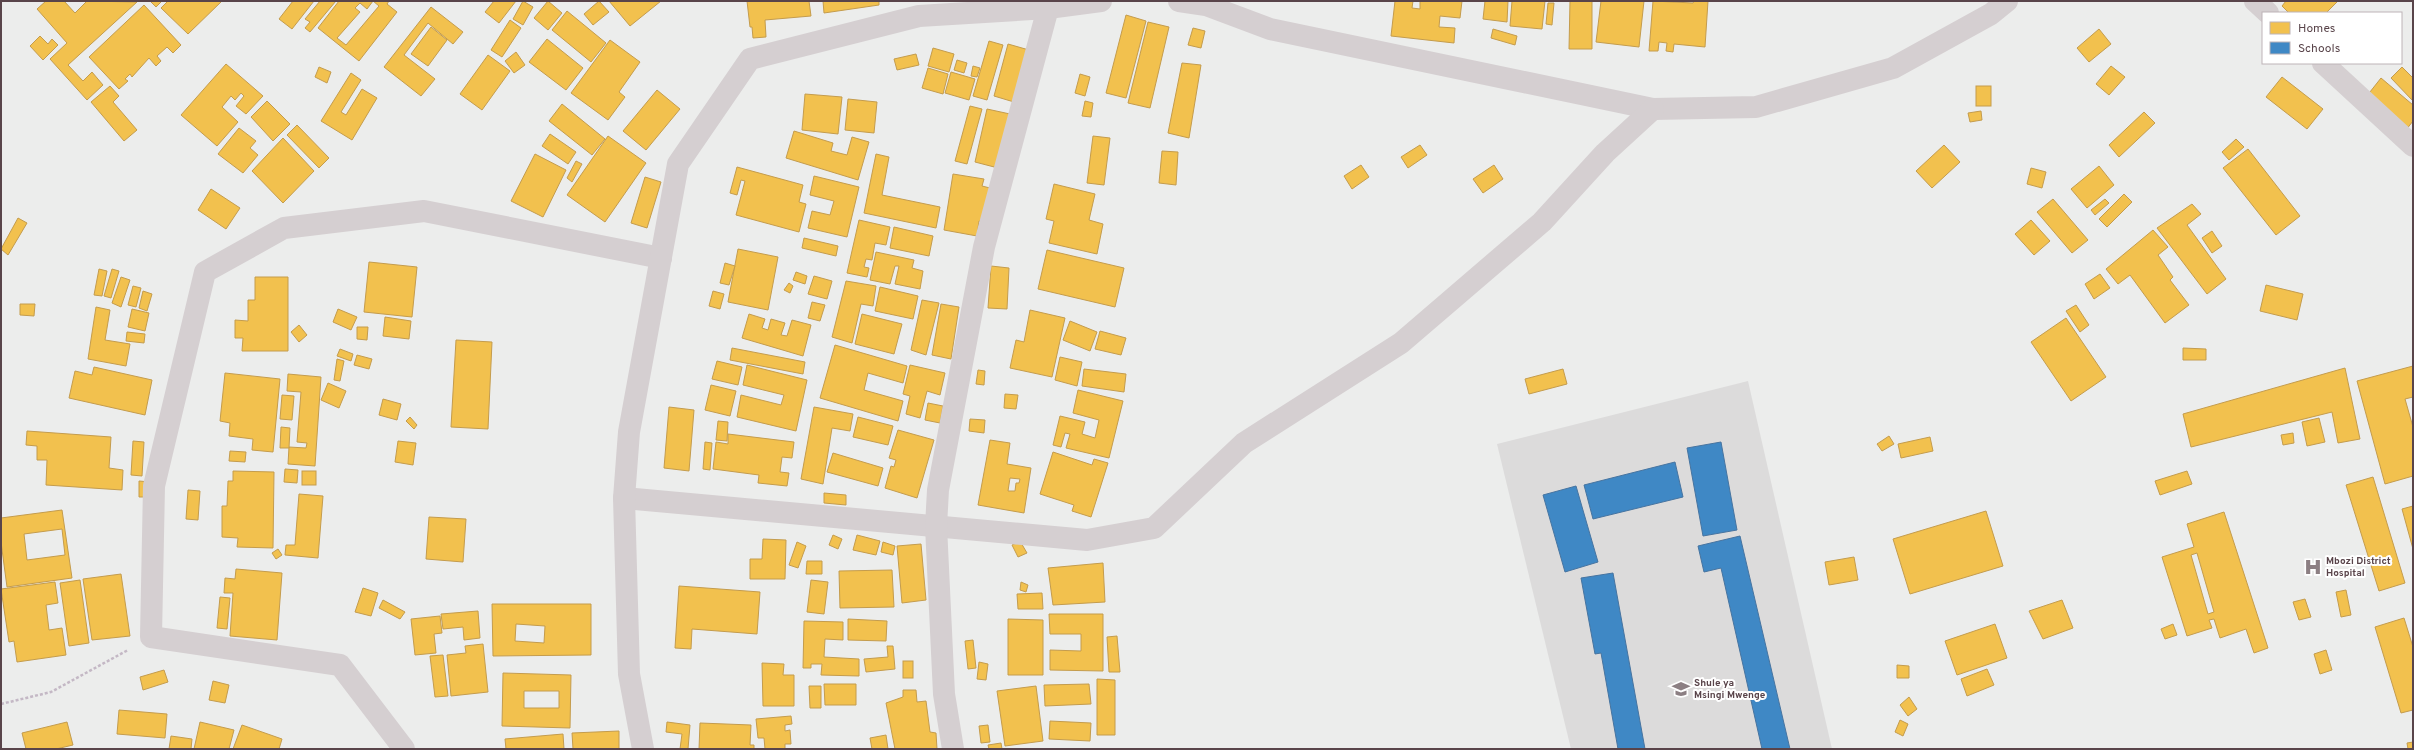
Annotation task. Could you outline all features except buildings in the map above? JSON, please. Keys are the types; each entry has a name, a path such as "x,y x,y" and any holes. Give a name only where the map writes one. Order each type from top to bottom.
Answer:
{"street":[{"path":"643,749 629,674 624,498 629,432 678,164 750,60 919,16 1048,8 1101,1"},
{"path":"1179,1 1206,5 1270,29 1653,109 1756,107 1893,68 1991,14 2007,1"},
{"path":"2255,1 2267,12"},
{"path":"953,749 944,694 936,526 938,490 984,247 1048,8"},
{"path":"2324,64 2413,146"},
{"path":"624,498 1087,540 1154,528 1244,443 1401,343 1542,222 1605,153 1653,109"},
{"path":"404,749 340,665 151,637 154,486 205,272 284,228 424,210 661,258"}],"path":[{"path":"1,704 51,692 151,637"}],"shaded area":[{"path":"1748,381 1832,749 1571,749 1497,444"}],"place":[{"name":"Mbozi District Hospital","path":"2313,567"},
{"name":"Shule ya Msingi Mwenge","path":"1681,689"}]}
